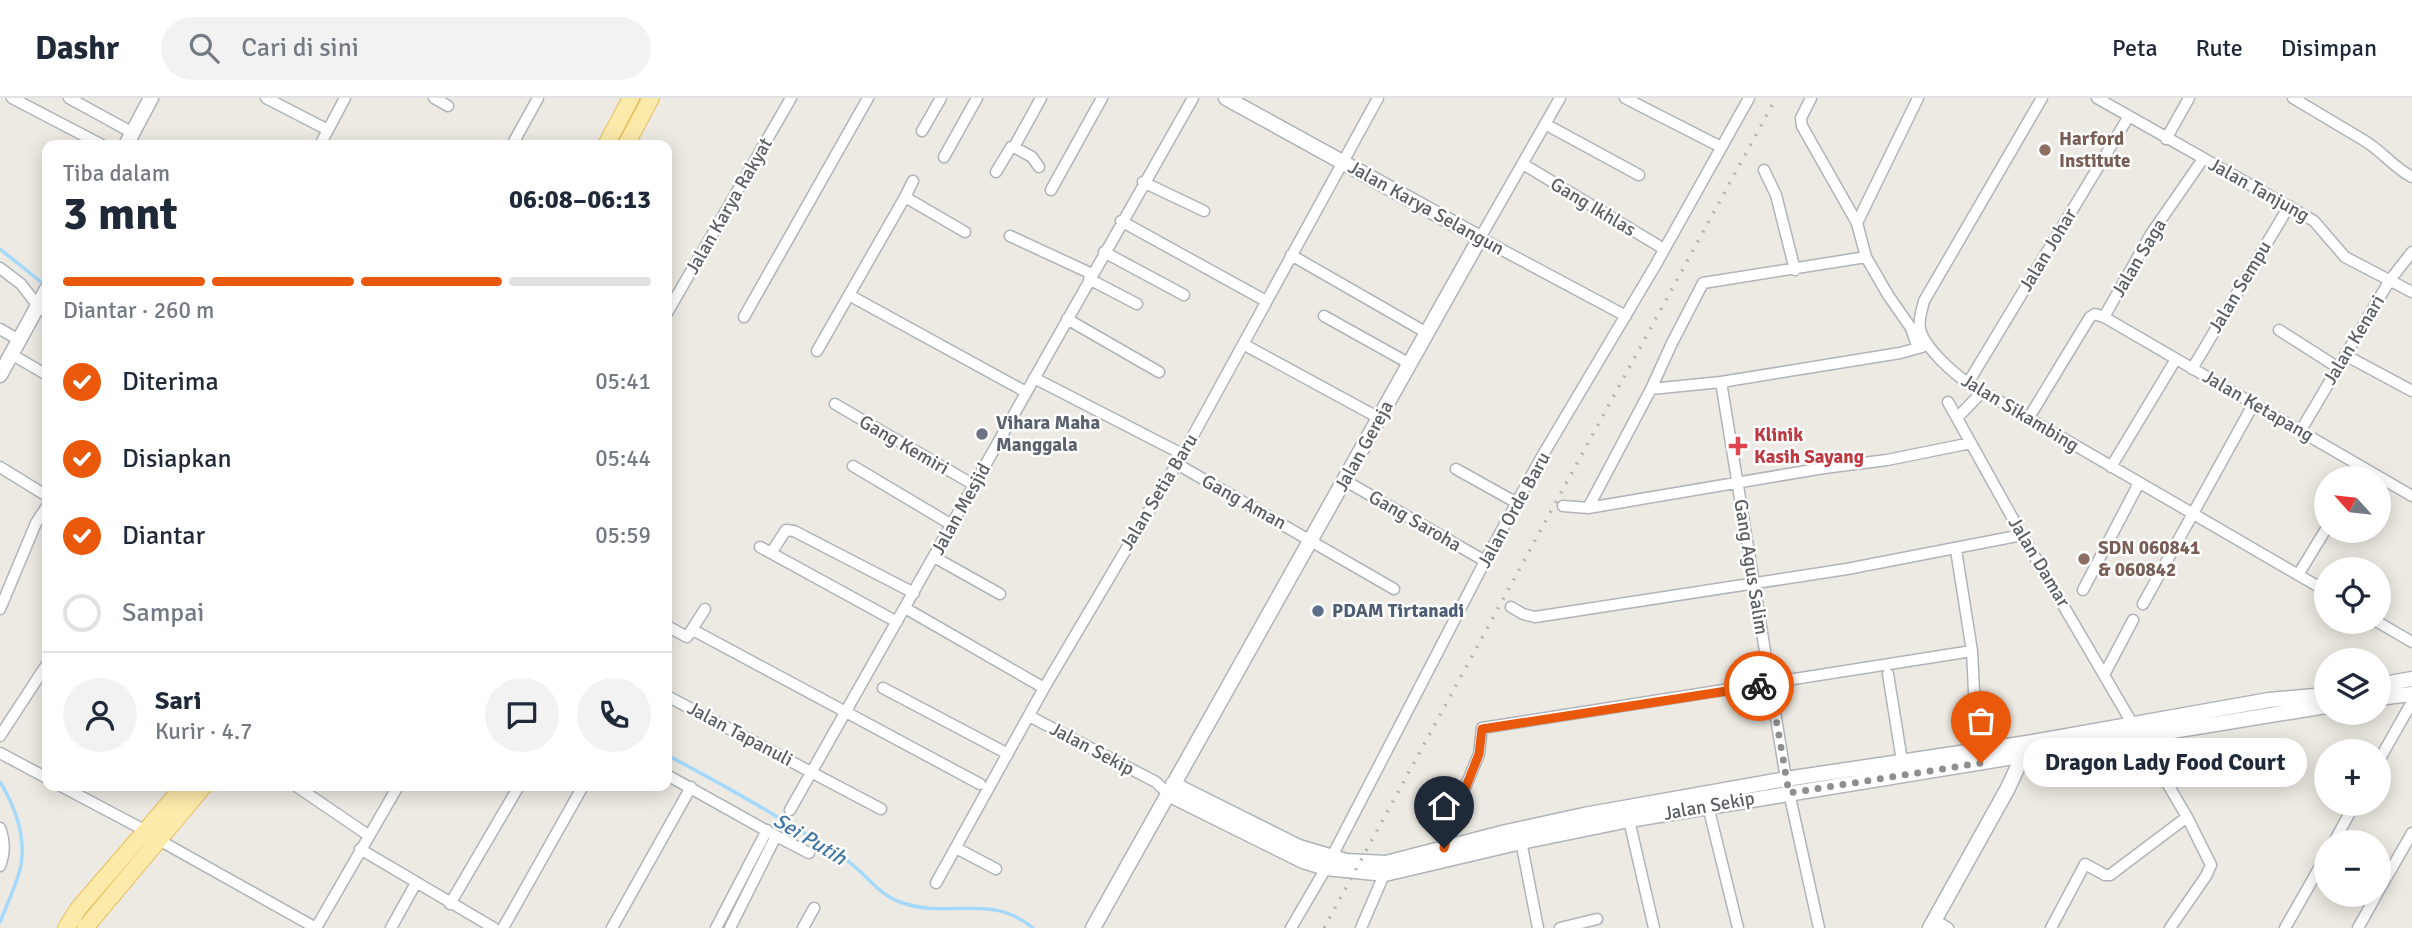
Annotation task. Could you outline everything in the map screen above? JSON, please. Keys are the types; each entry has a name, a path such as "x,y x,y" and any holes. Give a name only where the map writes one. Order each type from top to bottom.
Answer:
{"main road":[{"path":"609,140 631,98"},
{"path":"628,140 651,98"},
{"path":"621,118 636,125"},
{"path":"85,928 153,836 181,791"},
{"path":"66,928 78,909 199,791"}],"street":[{"path":"12,98 92,140"},
{"path":"69,98 130,139 151,98"},
{"path":"266,98 328,130"},
{"path":"323,140 345,98"},
{"path":"434,98 448,106"},
{"path":"515,140 538,98"},
{"name":"Jalan Karya Rakyat","path":"672,304 791,98"},
{"path":"744,317 867,98"},
{"path":"922,131 941,98"},
{"path":"944,157 977,98"},
{"path":"996,172 1011,146 1014,147 1041,98"},
{"path":"1051,190 1102,98"},
{"name":"Jalan Mesjid","path":"790,810 1143,182 1193,98"},
{"name":"Jalan Karya Selangun","path":"1226,98 1480,239 1626,316"},
{"name":"Jalan Setia Baru","path":"936,883 1044,688 1179,459 1378,98"},
{"name":"Jalan Gereja","path":"1093,928 1560,98"},
{"path":"1625,98 1721,147"},
{"name":"Jalan Orde Baru","path":"1291,928 1328,863 1517,503 1749,98"},
{"path":"1651,389 1721,382 1923,346 1888,295 1867,257 1857,223 1802,126 1801,118 1811,98"},
{"path":"1857,223 1918,98"},
{"name":"Jalan Sikambing","path":"2042,98 1924,301 1920,330 1923,346 1951,371 1982,392 2314,584"},
{"name":"Jalan Tanjung","path":"2096,98 2314,221 2345,257 2412,292"},
{"path":"2166,139 2189,98"},
{"path":"2292,98 2377,148 2395,168 2412,177"},
{"name":"Jalan Johar","path":"1968,383 2129,116"},
{"path":"1545,124 1639,175"},
{"path":"1014,147 1032,157 1039,167"},
{"name":"Jalan Saga","path":"2028,419 2090,317 2095,314 2104,317 2151,234 2203,159"},
{"name":"Gang Ikhlas","path":"1523,164 1664,249"},
{"path":"1764,170 1776,195 1795,270"},
{"path":"817,351 913,181"},
{"path":"1143,182 1204,211"},
{"path":"905,197 965,232"},
{"name":"Jalan Sempu","path":"2192,369 2289,206"},
{"path":"1121,221 1266,301"},
{"path":"1010,236 1137,304"},
{"name":"Jalan Kenari","path":"2301,430 2390,280 2412,252"},
{"path":"1104,253 1184,295"},
{"path":"1291,255 1427,333"},
{"path":"1588,508 1703,283 1867,257"},
{"path":"0,268 42,302"},
{"path":"849,295 1026,392"},
{"path":"1,370 42,305"},
{"path":"1324,316 1410,364"},
{"name":"Jalan Ketapang","path":"2104,317 2361,466"},
{"path":"1067,319 1159,372"},
{"path":"0,329 19,340"},
{"path":"2279,330 2337,367"},
{"path":"1243,344 1379,418"},
{"path":"11,354 42,372"},
{"path":"2345,355 2412,391"},
{"path":"2110,467 2176,359"},
{"name":"Gang Aman","path":"1034,378 1179,459 1394,589"},
{"name":"Gang Agus Salim","path":"1721,382 1788,786 1819,928"},
{"path":"1957,418 1982,392"},
{"name":"Jalan Damar","path":"1948,402 2022,535 2187,817 2211,865 2171,928"},
{"path":"2143,604 2254,403"},
{"name":"Gang Kemiri","path":"835,404 974,485"},
{"path":"1563,506 1588,508 1824,467 1887,460 1971,443"},
{"path":"853,466 952,525"},
{"path":"0,467 42,493"},
{"path":"1456,469 1517,503"},
{"name":"Gang Saroha","path":"1344,480 1485,561"},
{"path":"2083,590 2139,483"},
{"name":"Jalan Ketapang","path":"2391,484 2412,496"},
{"path":"0,609 31,534 42,515"},
{"path":"771,553 786,530 794,531 914,593"},
{"path":"1511,607 1535,617 1956,550 2022,535"},
{"path":"2298,575 2317,543"},
{"path":"760,547 897,622"},
{"path":"1956,550 1972,651 1977,751"},
{"path":"934,557 1000,594"},
{"path":"905,608 1044,688"},
{"path":"690,634 705,609"},
{"path":"2104,675 2133,620"},
{"path":"672,628 690,634 847,712 980,784"},
{"path":"2391,630 2412,642"},
{"path":"1444,848 1479,754 1482,729 1972,651"},
{"path":"0,736 42,672"},
{"path":"1888,674 1902,761"},
{"path":"2391,683 2412,679"},
{"path":"883,688 1008,754"},
{"path":"2391,696 2412,694"},
{"name":"Jalan Sekip","path":"1029,716 1303,861 1386,868 1520,836 1584,815 2026,750 2270,708 2314,698"},
{"name":"Jalan Tapanuli","path":"672,699 881,810"},
{"path":"2391,739 2412,702"},
{"name":"Jalan Sekip","path":"2270,708 2314,706"},
{"path":"1948,928 1932,924 2026,750"},
{"name":"Jalan Sekip","path":"1386,868 1444,848 1708,806 1902,761 1977,751 2026,750"},
{"path":"0,752 42,775"},
{"path":"672,778 809,852"},
{"path":"627,928 614,925 691,787"},
{"path":"70,791 316,928 395,791"},
{"path":"303,791 368,835"},
{"path":"450,904 516,791"},
{"path":"503,928 580,791"},
{"path":"1708,806 1738,928"},
{"path":"2051,928 2085,864 2110,875 2187,817"},
{"path":"1629,820 1654,928"},
{"path":"0,828 4,850 0,866"},
{"path":"716,928 771,833"},
{"path":"730,928 771,833"},
{"path":"2391,870 2412,833"},
{"path":"1520,836 1538,928"},
{"path":"956,848 996,869"},
{"path":"360,849 480,925 494,928"},
{"path":"1361,928 1386,868"},
{"path":"2285,928 2314,877"},
{"path":"391,928 416,883"},
{"path":"2358,928 2370,907"},
{"path":"803,928 814,908"},
{"path":"1560,928 1597,919"}],"waterway":[{"name":"Sei Putih","path":"0,249 42,283"},
{"name":"Sei Putih","path":"672,758 821,843 850,862 891,898 918,907 1001,911 1017,917 1033,928"},
{"path":"0,782 18,822 22,844 21,865 0,922"}],"railway":[{"path":"1324,928 1776,98"}],"way so far":[{"path":"1759,686 1770,684 1789,793 1981,763"}],"place":[{"name":"Harford Institute","path":"2045,150"},
{"name":"Vihara Maha Manggala","path":"982,434"},
{"name":"Klinik Kasih Sayang","path":"1738,446"},
{"name":"SDN 060841 & 060842","path":"2084,559"},
{"name":"PDAM Tirtanadi","path":"1318,611"},
{"name":"Dragon Lady Food Court","path":"1981,763"}],"route":[{"path":"1444,848 1462,794 1475,767 1482,729 1759,686"}]}
